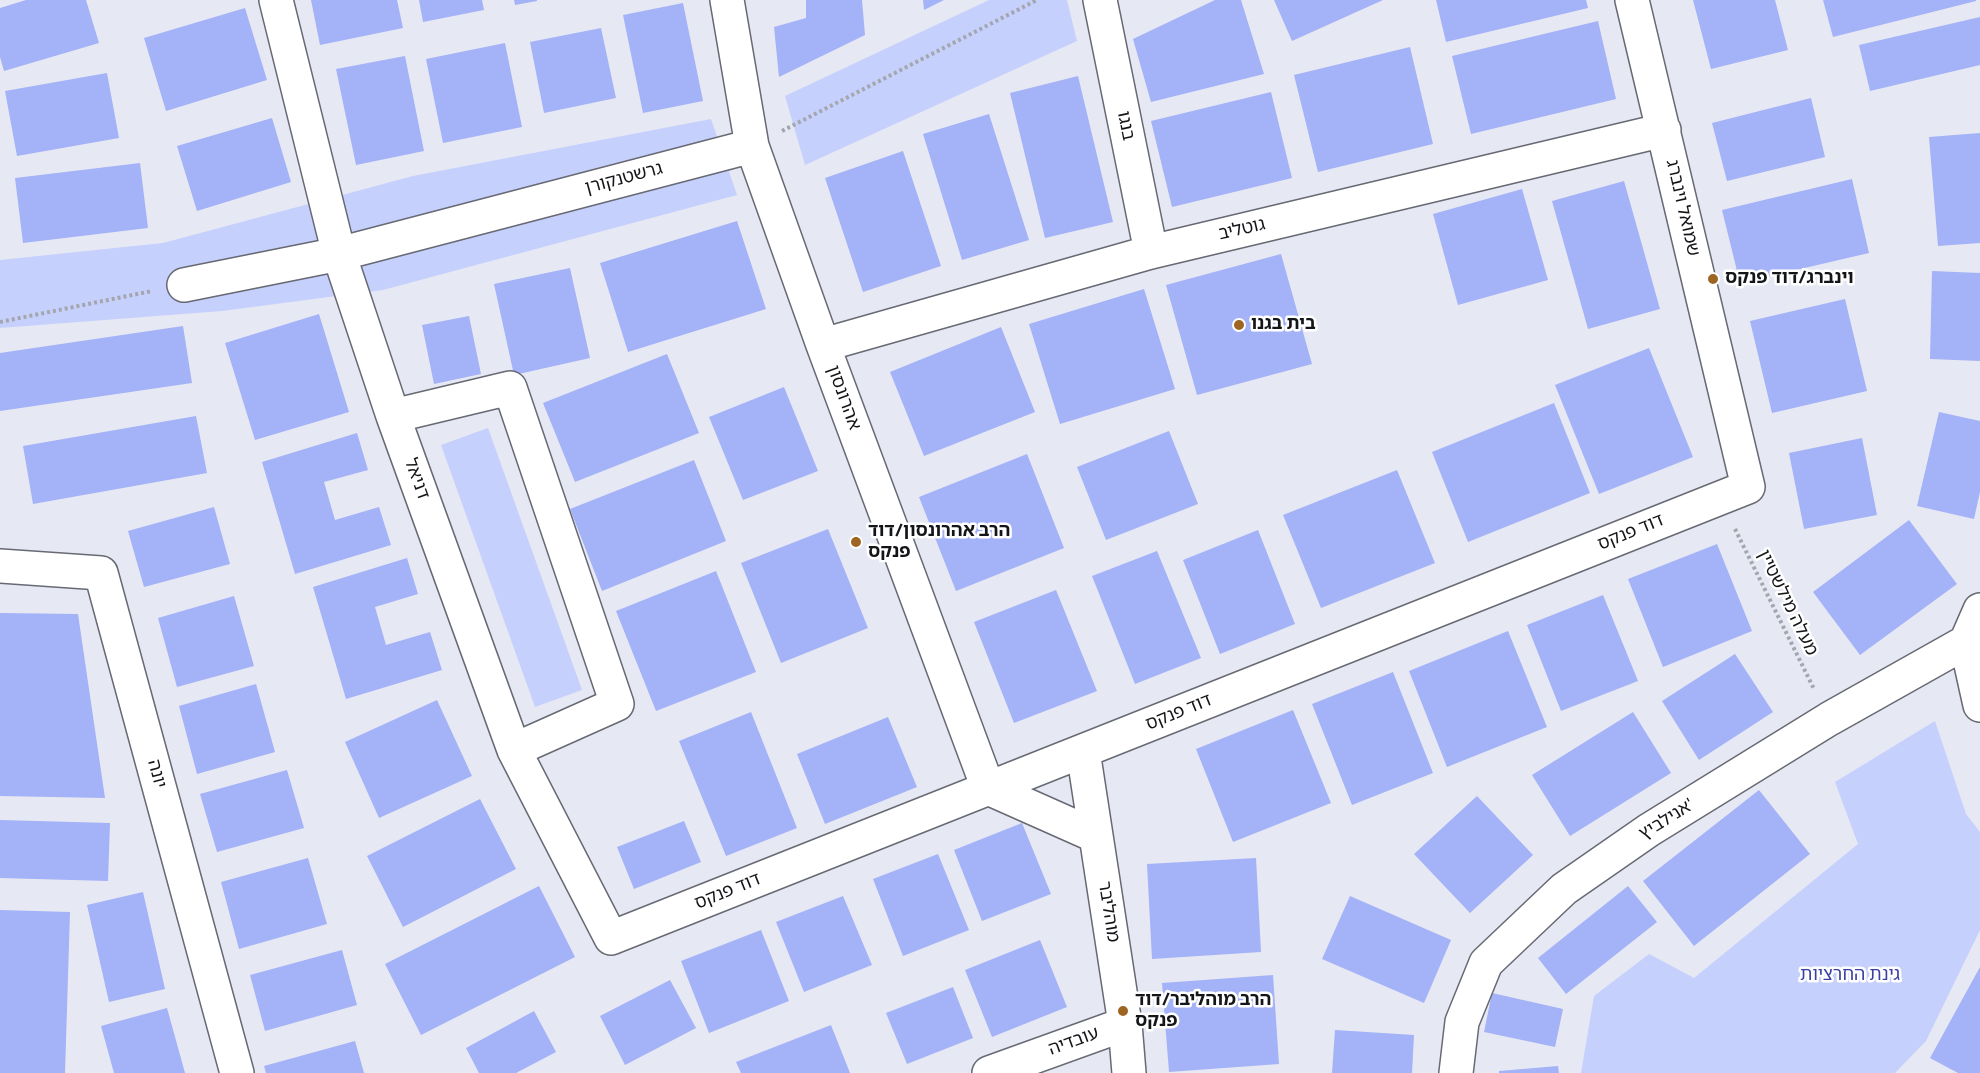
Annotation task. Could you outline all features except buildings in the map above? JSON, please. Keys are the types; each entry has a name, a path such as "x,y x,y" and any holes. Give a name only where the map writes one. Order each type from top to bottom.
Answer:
{"street":[{"name":"דניאל","path":"276,0 339,254 393,416 514,750 611,938"},
{"name":"אהרונסון","path":"727,0 752,146 823,345 988,788"},
{"name":"בנגו","path":"1100,0 1151,252"},
{"name":"שמואל וינברג","path":"1632,0 1664,130 1734,493"},
{"name":"גוטליב","path":"823,345 1151,252 1664,130"},
{"name":"גרשטנקורן","path":"184,285 339,254 752,146"},
{"path":"393,416 510,388 617,704 514,750"},
{"name":"דוד פנקס","path":"611,938 1734,493"},
{"name":"יונה","path":"0,566 101,573 237,1073"},
{"path":"1980,610 1966,642 1980,705"},
{"name":"אנילביץ'","path":"1456,1073 1462,1022 1486,963 1564,889 1649,830 1829,719 1966,642"},
{"name":"מוהליבר","path":"1083,751 1125,1024 1129,1073"},
{"path":"988,788 1096,836"},
{"name":"עובדיה","path":"989,1073 1125,1024"}],"path":[{"path":"752,146 1037,0"},
{"path":"0,322 184,285"},
{"name":"מעלה מילשטיין","path":"1734,493 1829,719"}],"green space":[{"path":"989,0 1067,0 1077,41 805,165 785,96"},
{"path":"711,119 737,195 383,290 222,311 0,328 0,260 163,243 413,176"},
{"path":"488,428 582,690 535,707 441,445"},
{"name":"גינת החרציות","path":"1935,721 1966,814 1980,832 1980,930 1926,1041 1895,1073 1581,1073 1594,996 1649,954 1694,978 1858,844 1835,782"}],"place":[{"name":"וינברג/דוד פנקס","path":"1713,279"},
{"name":"בית בגנו","path":"1239,325"},
{"name":"הרב אהרונסון/דוד פנקס","path":"856,542"},
{"name":"הרב מוהליבר/דוד פנקס","path":"1123,1011"}]}
